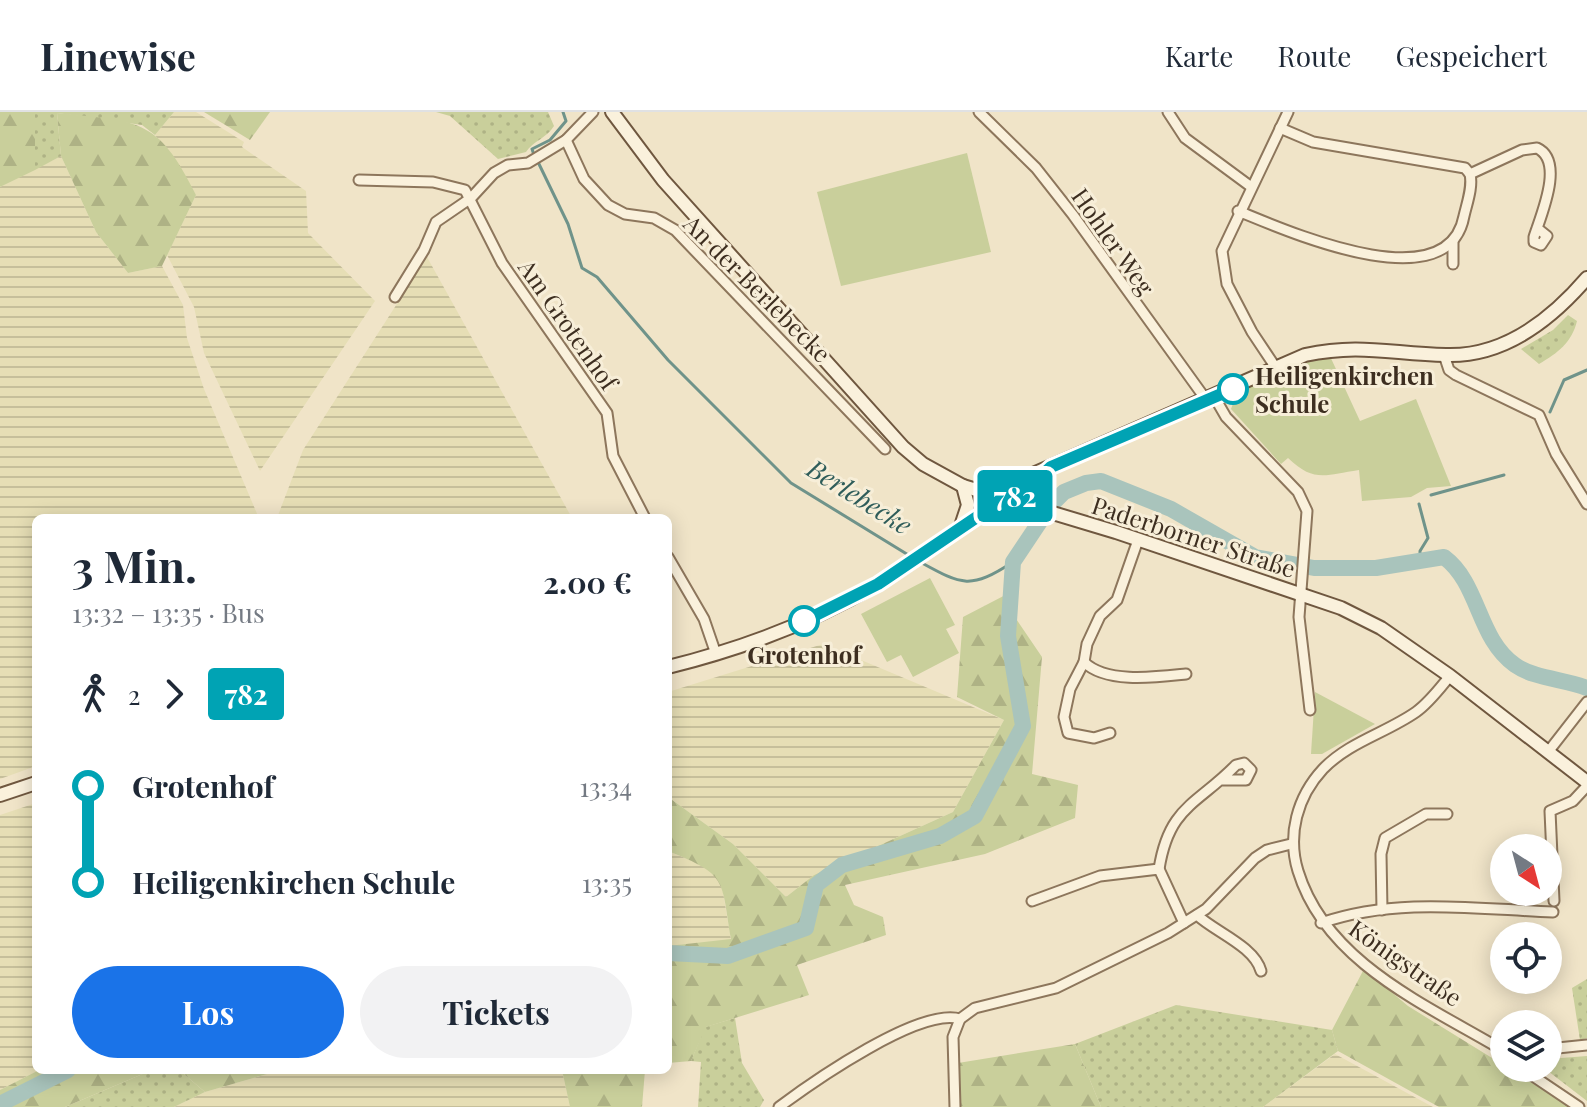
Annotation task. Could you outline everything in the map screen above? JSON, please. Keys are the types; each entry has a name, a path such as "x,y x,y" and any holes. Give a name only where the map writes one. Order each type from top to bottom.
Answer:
{"main road":[{"name":"Paderborner Straße","path":"612,112 663,180 906,451 923,464 963,486 1302,593 1381,628 1450,676 1587,784"},
{"path":"672,666 716,654 830,609 902,569 1006,500 1020,482 1305,355 1351,347 1444,355 1478,353 1521,336 1555,313 1587,278"},
{"path":"959,529 968,505 963,486"},
{"path":"0,795 32,784"}],"street":[{"path":"395,297 424,250 436,222 471,198 494,173 508,165 528,163 566,140 593,112"},
{"name":"Hohler Weg","path":"979,112 1036,168 1211,399 1298,492 1308,517 1302,593"},
{"path":"1168,112 1185,138 1250,186"},
{"path":"1276,368 1252,332 1225,277 1223,246 1288,112"},
{"path":"1238,211 1304,237 1367,256 1408,257 1437,250 1453,241 1461,229 1470,174 1465,168 1313,142 1280,128"},
{"name":"An der Berlebecke","path":"566,140 584,179 608,205 625,214 654,218 675,230 885,449"},
{"path":"1470,174 1522,150 1537,148 1551,164 1537,228"},
{"path":"359,180 433,182 457,186 471,198"},
{"name":"Am Grotenhof","path":"471,198 502,263 607,413 613,456 643,514"},
{"path":"1453,241 1453,264"},
{"path":"1444,355 1449,370 1456,375 1534,410 1587,504"},
{"path":"1110,733 1094,738 1075,736 1066,729 1066,703 1084,662 1090,634 1100,616 1117,600 1138,540"},
{"path":"672,564 704,619 716,654"},
{"path":"1302,593 1299,617 1310,710"},
{"path":"1084,662 1096,673 1186,674"},
{"path":"955,1107 953,1037 960,1019 975,1008 1056,988 1197,915 1255,858 1267,850 1291,844 1307,790 1320,772 1352,746 1417,711 1450,676"},
{"path":"1548,752 1587,702"},
{"path":"1184,923 1159,869 1164,843 1175,819 1220,780 1241,764 1251,770 1246,780 1220,780"},
{"path":"1321,923 1422,905 1554,907 1550,811 1573,801 1587,784"},
{"path":"1382,910 1381,854 1385,838 1401,825 1426,814 1447,814"},
{"name":"Königstraße","path":"1291,844 1304,892 1321,923 1357,958 1400,989 1490,1043"},
{"path":"1032,901 1100,876 1159,869"},
{"path":"1197,915 1211,929 1254,957 1261,971"},
{"path":"779,1107 886,1040 935,1017 960,1019"},
{"path":"1562,1048 1587,1045"},
{"path":"1542,1082 1579,1107"}],"shaded area":[{"path":"174,112 196,112 244,142 242,147 306,191 308,233 375,301 260,471 204,353 194,307 167,255 196,195 155,135"},
{"path":"61,156 96,232 128,273 162,266 183,305 187,338 204,389 257,514 32,514 32,767 0,779 0,187"},
{"path":"427,257 570,514 279,514 303,450"},
{"path":"823,644 1004,720 953,812 814,875 786,897 733,844 672,800 672,691"},
{"path":"32,804 32,1074 0,1090 0,815"},
{"path":"672,853 705,866 721,880 731,940 672,946"},
{"path":"1335,1054 1433,1107 1263,1107"},
{"path":"267,1074 563,1074 570,1107 174,1107 205,1092"}],"green space":[{"path":"0,112 35,112 35,170 0,187"},
{"path":"35,112 174,112 155,135 142,125 57,113 61,156 35,170"},
{"path":"204,112 270,112 250,140"},
{"path":"436,112 548,112 554,126 526,152 498,159 450,116"},
{"path":"57,113 126,122 156,137 169,150 196,195 162,266 128,273 96,232 61,156"},
{"path":"967,153 991,252 841,286 817,192"},
{"path":"1568,315 1577,321 1575,328 1568,341 1552,356 1539,364 1521,349 1553,330"},
{"path":"1329,354 1360,421 1416,399 1451,486 1427,488 1411,497 1362,501 1359,470 1320,475 1305,471 1288,458 1281,464 1231,409 1237,393 1276,373"},
{"path":"930,578 955,625 946,629 959,653 913,677 901,655 887,662 861,614"},
{"path":"1015,590 1012,613 1042,657 1032,774 1078,785 1075,818 985,854 845,885 854,905 883,917 886,935 797,965 809,995 706,1027 691,1061 672,1063 672,946 731,939 718,882 702,866 672,853 672,800 733,844 786,897 814,875 953,812 1004,720 957,697 963,617"},
{"path":"1315,692 1375,724 1322,754 1311,754"},
{"path":"1364,969 1408,1006 1490,1057 1490,1082 1531,1082 1571,1107 1439,1107 1338,1051 1332,1030"},
{"path":"1587,979 1587,1038 1580,1040 1572,988"},
{"path":"1176,1005 1332,1030 1338,1051 1263,1107 1101,1107 1075,1044"},
{"path":"735,1018 742,1063 764,1100 760,1107 698,1107 701,1062 691,1061 705,1027"},
{"path":"1075,1044 1101,1107 961,1107 958,1063"},
{"path":"1587,1056 1587,1101 1562,1082 1562,1058"},
{"path":"32,1074 143,1074 65,1107 0,1107 0,1090"},
{"path":"143,1074 184,1074 205,1092 174,1107 65,1107"},
{"path":"184,1074 267,1074 205,1092"},
{"path":"563,1074 645,1074 642,1107 570,1107"}],"waterway":[{"name":"Berlebecke","path":"534,155 532,149 550,140 566,121 563,112"},
{"name":"Berlebecke","path":"538,162 568,224 582,268 597,277 668,360 791,483 910,556"},
{"path":"1550,412 1564,380 1587,370"},
{"path":"1431,495 1504,475"},
{"name":"Berlebecke","path":"672,953 728,956 806,928 816,885 842,865 940,836 975,816 1023,726 1008,636 1013,562 1051,505 1064,492 1086,483 1101,481 1171,509 1255,557 1314,568 1376,568 1444,557 1465,581 1493,641 1515,665 1532,673 1587,688"},
{"path":"1419,504 1428,538 1420,551 1420,561"},
{"name":"Berlebecke","path":"920,562 946,576 966,581 986,577 1013,562"},
{"path":"0,1104 60,1074"}],"bus line":[{"name":"782","path":"804,621 902,569 980,515 1024,492 1045,470 1233,389"}],"place":[{"name":"Heiligenkirchen Schule","path":"1233,389"},
{"name":"Grotenhof","path":"804,621"}]}
